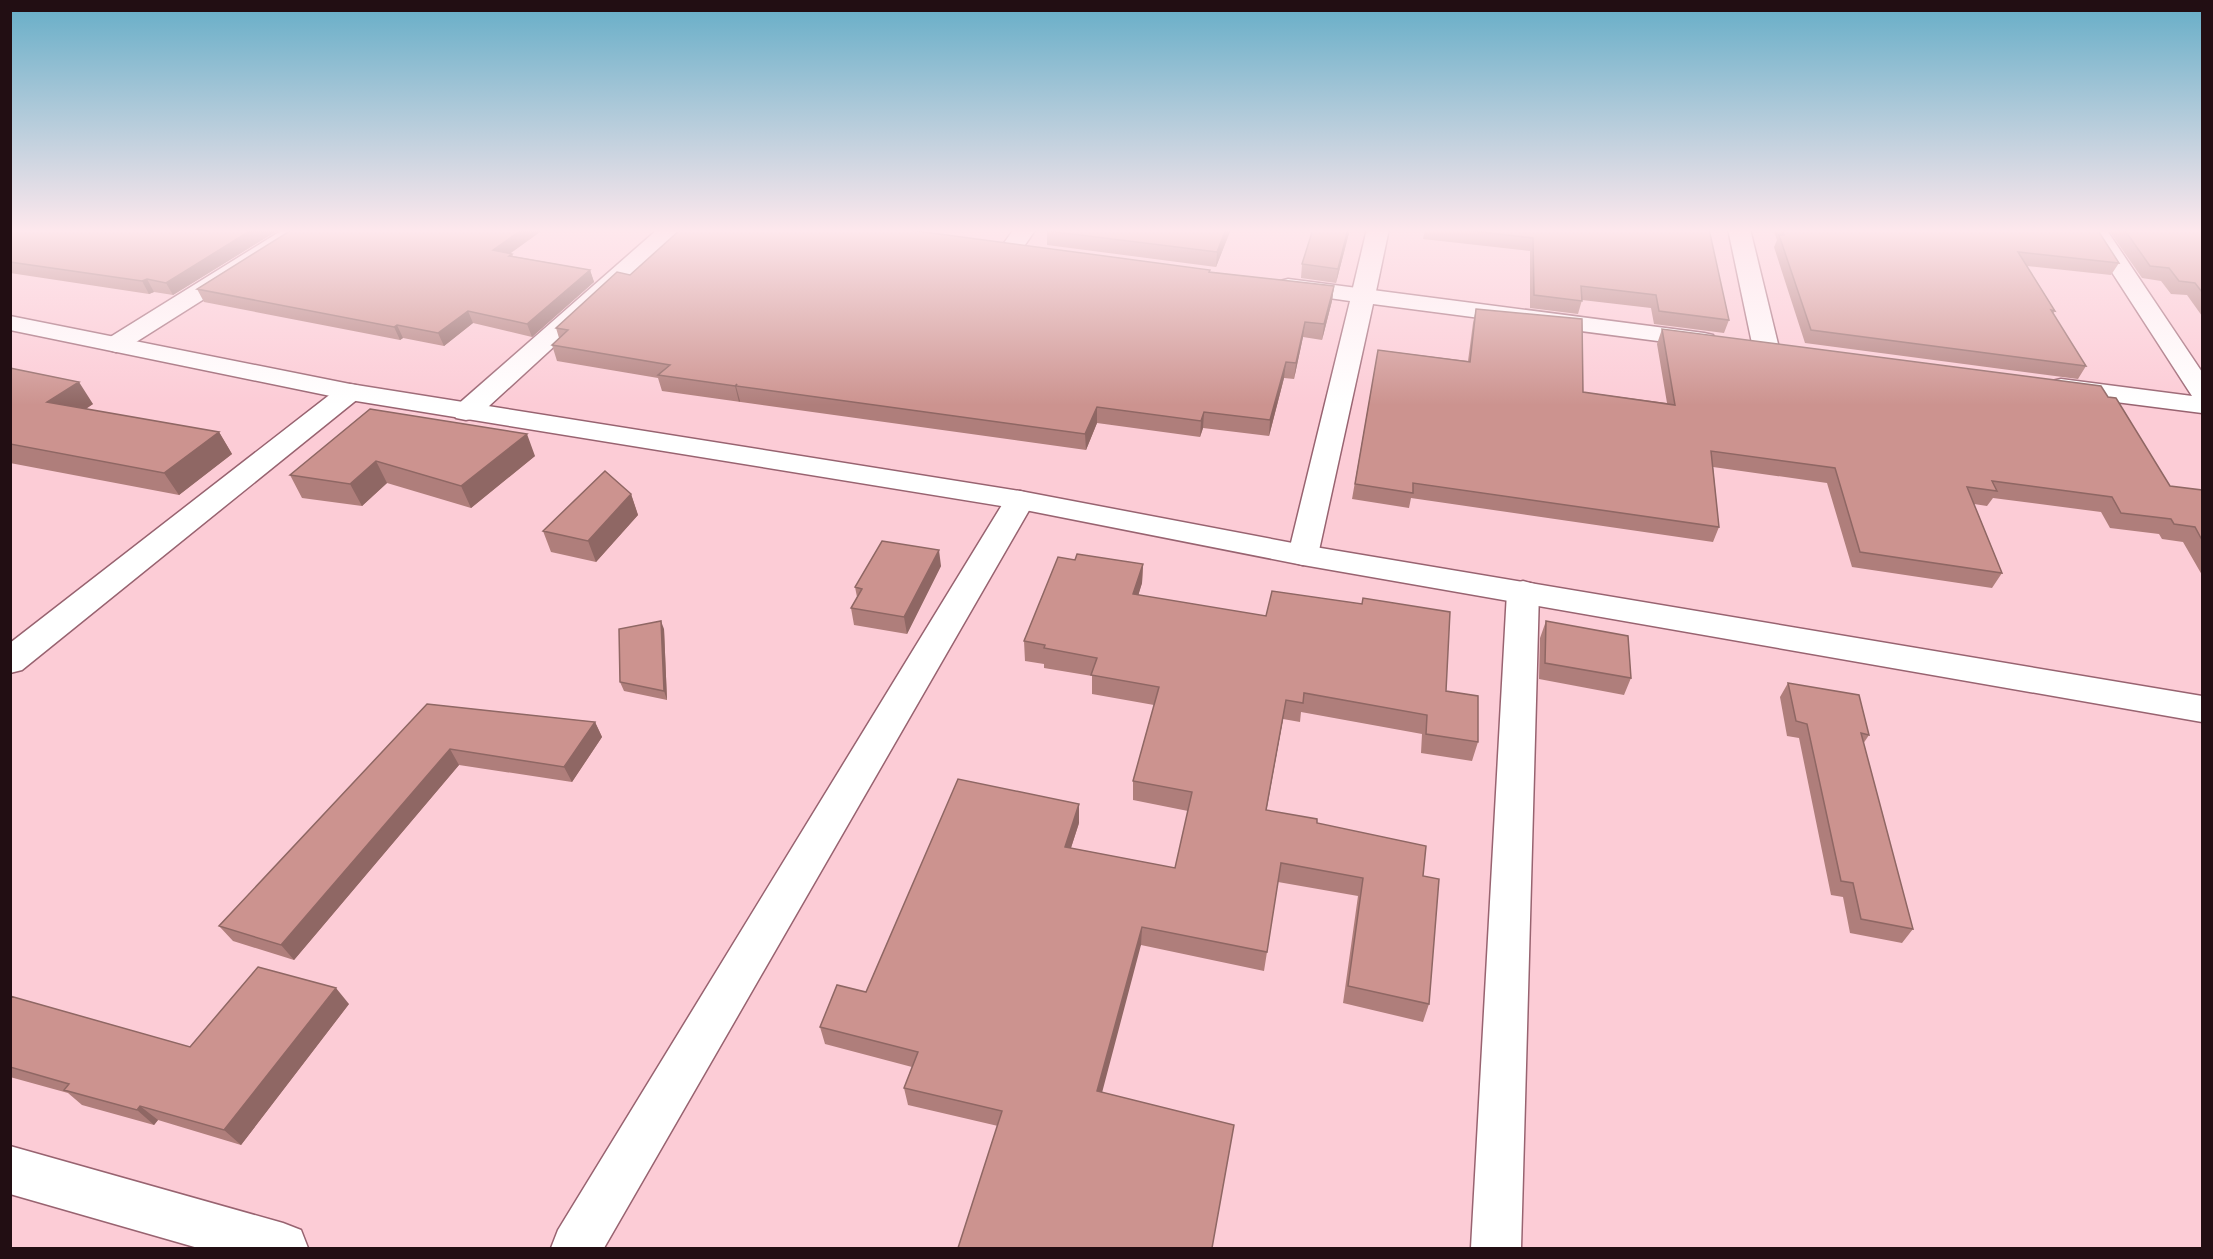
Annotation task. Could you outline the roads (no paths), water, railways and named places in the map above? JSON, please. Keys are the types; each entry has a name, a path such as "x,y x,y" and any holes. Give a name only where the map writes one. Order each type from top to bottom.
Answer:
{"street":[{"path":"116,344 206,288"},
{"path":"466,412 606,288"},
{"path":"1303,288 1757,347 1747,288"},
{"path":"1303,555 1365,288"},
{"path":"2134,288 2202,391"},
{"path":"14,327 116,344 350,392 1020,500 1303,555 2202,709"},
{"path":"2037,383 2202,405"},
{"path":"10,661 350,392"},
{"path":"576,1248 1020,500"},
{"path":"1496,1248 1523,592"},
{"path":"10,1170 283,1248"}]}
